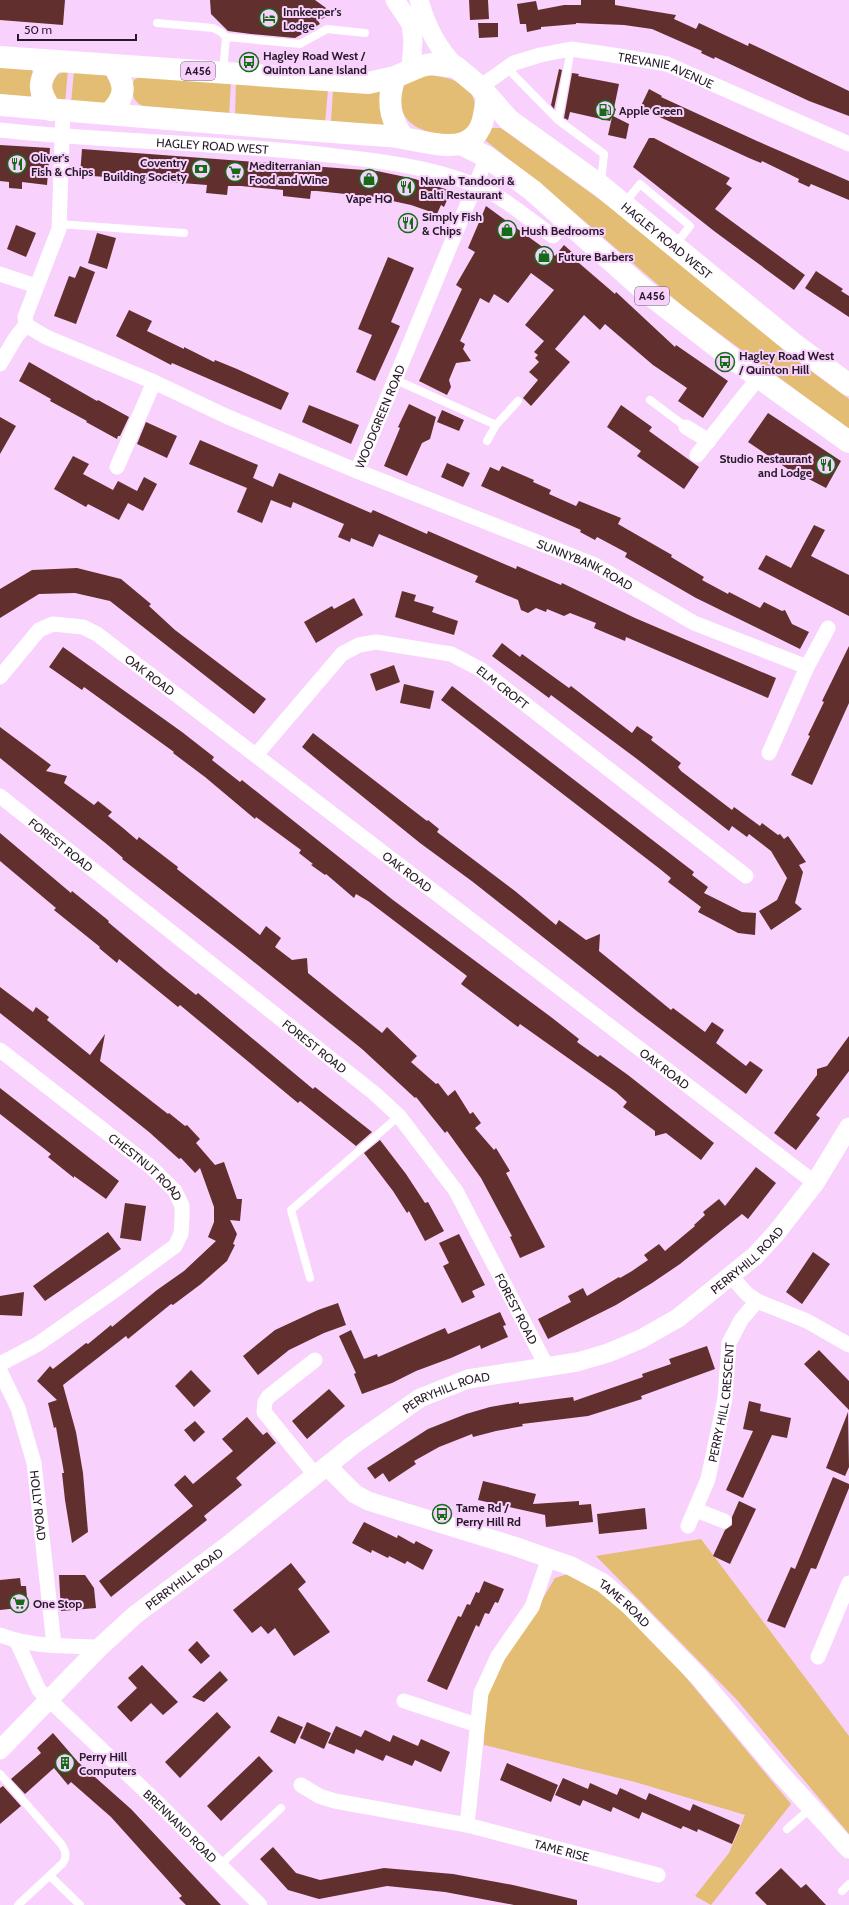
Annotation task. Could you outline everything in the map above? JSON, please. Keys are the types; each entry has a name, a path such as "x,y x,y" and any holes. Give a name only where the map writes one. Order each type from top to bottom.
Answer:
{"highway":[{"name":"A456","path":"0,57 368,83 432,64 456,67"},
{"path":"54,61 44,72 40,85 42,96 57,110"},
{"path":"109,114 119,104 123,81 113,65"},
{"path":"456,67 483,91 482,124 478,133 472,139 461,144"},
{"path":"402,136 390,111 391,89 403,73"},
{"name":"HAGLEY ROAD WEST","path":"483,91 509,120 601,186 794,344 849,385"},
{"name":"HAGLEY ROAD WEST","path":"0,105 278,128 402,136"},
{"name":"A456","path":"402,136 438,144 461,144 487,157 532,190 644,290 729,356 849,442"}],"street":[{"path":"397,4 413,7 419,0"},
{"path":"419,0 427,27 444,55 456,67"},
{"path":"397,4 411,24 413,41 403,73"},
{"name":"TREVANIE AVENUE","path":"483,91 514,63 540,55 571,49 667,64 849,144"},
{"path":"0,364 16,337 26,325 25,317 59,229 62,137 57,110"},
{"path":"275,149 278,128"},
{"name":"HAGLEY ROAD WEST","path":"0,130 62,137 275,149 414,166 442,173 476,185 493,194 553,236 567,221"},
{"name":"WOODGREEN ROAD","path":"26,325 46,337 154,382 228,417 357,471 396,380 487,157"},
{"path":"0,274 36,286"},
{"path":"697,455 759,377"},
{"path":"117,467 154,382"},
{"path":"686,427 709,441"},
{"name":"SUNNYBANK ROAD","path":"357,471 595,565 694,622 807,667"},
{"name":"OAK ROAD","path":"0,677 39,630 53,624 83,627 97,634 815,1183"},
{"path":"770,753 807,667 828,628"},
{"name":"ELM CROFT","path":"256,756 342,654 353,648 359,645 376,642 451,654 480,669 746,876"},
{"name":"FOREST ROAD","path":"0,796 374,1093 399,1116 456,1191 547,1367"},
{"name":"CHESTNUT ROAD","path":"0,1050 150,1167 175,1191 182,1206 181,1234 175,1246 38,1344 0,1364"},
{"name":"PERRYHILL ROAD","path":"0,1750 48,1698 135,1615 231,1543 321,1471 420,1398 468,1379 547,1367 596,1356 641,1339 678,1318 755,1256 777,1232 815,1183 849,1127"},
{"path":"731,1276 747,1294 757,1301 807,1321 849,1345"},
{"name":"PERRY HILL CRESCENT","path":"688,1526 708,1480 725,1398 729,1343 741,1320 757,1301"},
{"path":"315,1360 268,1397 265,1402 264,1412 321,1471"},
{"name":"HOLLY ROAD","path":"0,1371 18,1408 34,1463 54,1645"},
{"name":"TAME ROAD","path":"321,1471 368,1501 484,1536 550,1558 571,1566 603,1583 629,1604 698,1677 778,1771 849,1849"},
{"path":"696,1510 724,1521"},
{"path":"466,1825 481,1693 498,1656 532,1607 550,1558"},
{"path":"818,1658 849,1583"},
{"path":"0,1635 17,1642 100,1647"},
{"name":"BRENNAND ROAD","path":"17,1642 39,1690 260,1905"},
{"path":"404,1701 477,1725"},
{"name":"TAME RISE","path":"301,1785 319,1796 335,1801 466,1825 658,1875"}],"lane":[{"path":"157,23 213,28 221,32 226,37 300,44 327,29 365,33"},
{"path":"223,73 226,37"},
{"path":"558,120 571,49"},
{"path":"507,68 558,120 604,154 601,186"},
{"path":"59,224 184,233"},
{"path":"396,380 496,425"},
{"path":"650,400 686,427"},
{"path":"487,441 496,425 518,401"},
{"path":"310,1278 291,1210 399,1116"},
{"path":"0,1774 62,1845 66,1858 50,1876 18,1905"},
{"path":"220,1865 281,1808"},
{"path":"787,1829 811,1808"},
{"path":"50,1876 80,1905"},
{"path":"842,1891 849,1884"}],"shaded area":[{"path":"0,67 32,70 34,90 30,98 26,101 0,98"},
{"path":"68,70 65,103 60,101 54,95 52,87 54,79 57,75"},
{"path":"74,71 113,76 111,103 71,103"},
{"path":"429,75 444,77 459,83 470,92 474,98 474,118 471,124 464,131 459,133 444,134 420,129 408,120 404,114 401,106 401,97 406,83"},
{"path":"139,77 231,82 229,117 144,107 137,102 132,92 134,80"},
{"path":"236,82 328,90 325,123 235,117"},
{"path":"333,90 384,90 387,126 331,122"},
{"path":"491,128 501,128 610,207 807,368 849,399 849,429 686,309 568,207 485,140"},
{"path":"701,1539 849,1736 849,1834 737,1700 596,1556"},
{"path":"568,1574 590,1582 659,1645 791,1804 711,1905 695,1896 729,1853 745,1815 635,1782 484,1745 485,1694 500,1660 530,1620 555,1578"}],"building":[{"path":"0,0 65,0 63,25 0,20"},
{"name":"Innkeeper's Lodge","path":"210,0 315,0 333,13 318,21 320,24 295,38 251,34 228,31 211,14"},
{"path":"469,0 488,0 489,19 470,20"},
{"path":"581,0 615,0 615,5 676,15 674,19 696,29 699,23 748,46 749,43 849,91 849,116 809,101 715,57 714,59 701,53 702,51 652,29 624,25 576,23 541,27 541,29 527,32 526,24 520,24 517,4 536,1 538,10 564,5 581,5"},
{"path":"478,23 498,23 498,37 479,38"},
{"path":"559,69 562,70 554,109 551,105"},
{"path":"572,73 579,74 578,76 619,84 614,108 616,109 613,116 629,124 626,139 608,135 612,117 610,121 570,112 568,120 564,118"},
{"path":"649,89 662,96 661,97 849,181 849,200 811,184 809,187 798,182 799,179 762,161 761,163 749,158 640,108"},
{"path":"649,138 654,138 730,178 726,184 732,188 715,209 805,275 794,290 714,231 633,167"},
{"path":"0,145 50,148 47,185 22,182 22,189 9,188 9,182 0,181"},
{"path":"82,149 377,171 415,179 451,191 444,207 441,205 437,214 411,205 374,197 317,191 311,191 310,199 283,196 283,190 241,186 228,186 227,195 206,193 207,185 80,175"},
{"path":"486,206 555,256 564,245 574,254 572,257 615,294 616,292 675,347 676,345 728,381 703,418 678,401 687,388 653,365 605,324 600,330 584,315 555,349 570,362 531,406 523,398 538,380 529,372 539,362 535,358 538,355 534,352 544,341 525,325 554,290 531,273 508,303 494,294 489,303 480,298 460,341 465,344 463,349 471,361 456,363 449,380 451,387 447,395 419,381 462,289 456,285 475,252 468,248"},
{"path":"16,225 36,233 26,257 7,249"},
{"path":"97,233 116,238 107,269 88,263"},
{"path":"388,257 414,268 391,322 400,326 375,381 356,372 372,335 358,329"},
{"path":"80,266 95,272 76,324 54,316 69,276 75,278"},
{"path":"816,271 843,289 841,291 849,296 849,317 805,288"},
{"path":"129,310 152,321 147,331 184,349 184,347 214,362 215,360 237,369 289,393 281,410 172,363 171,365 116,336"},
{"path":"29,362 97,401 98,400 129,417 120,436 118,436 117,439 50,401 51,399 19,381"},
{"path":"409,404 436,417 430,439 422,443 407,476 384,466 400,428 398,427"},
{"path":"309,405 359,425 351,444 302,422"},
{"path":"621,405 652,427 649,431 699,467 684,489 637,456 641,451 607,427"},
{"path":"442,410 464,420 459,431 437,422"},
{"path":"768,413 841,461 826,488 803,476 801,478 748,442"},
{"path":"0,417 16,426 0,454"},
{"path":"146,422 177,436 167,458 137,444"},
{"path":"200,440 258,465 253,478 273,487 279,473 371,513 373,510 427,534 428,531 516,569 517,566 561,585 562,583 635,618 776,678 768,698 626,637 625,641 594,628 596,623 570,613 564,616 547,609 546,612 536,608 528,613 521,610 518,600 475,582 478,576 379,534 373,547 351,538 350,542 338,537 344,524 293,502 291,508 271,500 262,523 237,512 247,488 189,464"},
{"path":"73,456 89,464 83,474 113,490 118,481 137,491 144,477 157,484 143,511 128,503 119,520 88,504 86,507 54,489"},
{"path":"447,463 470,473 463,487 441,477"},
{"path":"502,466 534,480 533,482 551,490 549,494 576,506 579,501 621,518 618,524 672,555 671,557 704,577 702,580 728,594 729,592 760,608 764,602 782,611 785,610 792,624 809,632 800,649 696,598 625,557 627,553 597,537 595,540 580,532 581,530 481,486 490,467 499,471"},
{"path":"814,525 825,530 811,556 849,575 849,616 758,569 766,555 791,568"},
{"path":"77,568 121,579 151,604 149,606 175,630 266,699 254,714 110,601 75,593 39,594 0,618 0,589 32,570"},
{"path":"402,591 416,595 414,601 434,607 432,612 458,621 454,635 395,617"},
{"path":"354,598 363,615 316,643 304,622 332,606 334,609"},
{"path":"502,643 520,657 522,654 569,688 571,686 632,733 637,726 653,737 651,740 681,763 678,767 681,771 732,810 734,807 760,826 762,823 778,835 780,834 784,839 788,836 806,862 799,865 803,872 795,903 802,909 771,930 759,911 777,900 787,878 771,851 749,834 747,837 732,826 729,831 637,759 551,695 549,698 492,656"},
{"path":"849,646 849,703 812,785 791,775 810,736 808,735 824,702 822,701"},
{"path":"63,647 182,732 214,757 212,760 240,782 242,780 393,900 551,1017 579,1039 577,1042 598,1057 600,1055 628,1075 714,1143 701,1160 666,1133 655,1136 655,1131 623,1107 627,1102 616,1092 520,1024 518,1027 461,984 467,976 368,901 356,894 354,898 326,874 325,875 311,865 313,864 299,853 301,850 256,817 255,819 205,777 173,753 174,752 84,687 82,690 49,667"},
{"path":"394,665 400,682 376,691 370,674"},
{"path":"404,684 434,691 430,709 400,703"},
{"path":"452,686 694,872 692,875 708,887 704,893 742,912 756,913 755,935 738,933 698,912 701,907 668,882 671,878 441,700"},
{"path":"0,727 51,765 46,771 67,776 64,783 94,805 98,801 112,812 108,816 137,840 139,837 178,867 177,869 260,935 266,926 281,938 275,947 292,960 307,958 308,973 382,1033 387,1027 417,1056 411,1062 436,1084 438,1083 448,1096 455,1090 470,1114 473,1112 481,1123 475,1128 494,1150 496,1148 510,1171 506,1173 545,1247 520,1258 510,1237 512,1236 481,1178 447,1131 445,1133 416,1097 415,1098 362,1049 244,954 122,859 123,858 109,846 0,758"},
{"path":"313,733 427,821 428,820 439,829 437,832 515,891 556,925 559,920 586,940 600,934 599,951 671,1010 673,1008 705,1032 712,1022 724,1030 716,1043 746,1066 750,1061 763,1070 746,1094 638,1012 473,882 420,843 302,747"},
{"path":"0,833 71,893 72,891 109,921 108,922 196,995 198,993 313,1089 315,1087 372,1132 356,1146 300,1101 298,1103 180,1005 178,1007 119,959 117,963 99,948 100,947 54,910 56,908 0,861"},
{"path":"0,987 33,1012 36,1007 49,1017 47,1020 90,1055 105,1034 100,1061 168,1114 169,1113 185,1126 187,1125 200,1139 196,1143 215,1165 224,1162 237,1199 242,1199 240,1221 230,1220 237,1234 233,1244 235,1245 227,1261 201,1284 173,1305 171,1304 128,1339 126,1336 63,1385 76,1432 83,1473 88,1532 72,1543 65,1500 62,1473 64,1473 56,1427 54,1428 48,1403 57,1400 37,1381 50,1366 53,1369 86,1343 88,1344 111,1325 112,1327 157,1290 184,1271 216,1241 208,1237 214,1222 214,1207 200,1168 195,1173 181,1158 179,1159 149,1132 0,1013"},
{"path":"849,1036 849,1071 816,1115 820,1118 796,1150 774,1133 817,1075 817,1069 827,1066"},
{"path":"0,1088 119,1181 106,1199 74,1176 74,1178 48,1157 51,1154 0,1114"},
{"path":"380,1140 406,1174 425,1203 428,1202 444,1231 425,1241 409,1211 407,1213 393,1191 364,1153"},
{"path":"756,1167 776,1183 748,1219 742,1214 680,1264 652,1283 616,1305 548,1339 538,1319 571,1302 568,1296 583,1288 587,1296 632,1271 648,1260 644,1255 659,1244 665,1251 695,1226 694,1225 705,1215 703,1212 719,1199 725,1206"},
{"path":"125,1203 146,1206 141,1241 120,1238"},
{"path":"108,1232 121,1249 45,1301 33,1286"},
{"path":"459,1234 485,1285 472,1291 475,1297 462,1303 443,1266 449,1263 439,1243"},
{"path":"813,1252 830,1264 802,1304 786,1292"},
{"path":"24,1292 22,1316 0,1315 0,1296"},
{"path":"338,1303 346,1325 324,1333 289,1350 258,1375 243,1356 275,1330 318,1310"},
{"path":"500,1312 506,1325 503,1326 508,1337 481,1349 480,1345 416,1371 392,1383 362,1394 354,1374 356,1373 339,1336 351,1330 364,1359 377,1354 378,1357 445,1328 448,1334"},
{"path":"707,1346 715,1369 641,1396 642,1399 588,1416 522,1424 523,1426 473,1437 472,1434 439,1447 414,1461 416,1464 389,1482 383,1473 375,1479 367,1468 428,1429 466,1414 490,1407 519,1402 519,1404 573,1397 574,1401 643,1377 642,1374 671,1364 669,1359"},
{"path":"819,1350 849,1381 849,1410 804,1364"},
{"path":"191,1370 211,1391 194,1407 175,1386"},
{"path":"329,1389 345,1406 307,1439 292,1421"},
{"path":"749,1401 761,1404 760,1411 791,1418 787,1438 772,1435 743,1498 726,1490 753,1431 743,1429"},
{"path":"848,1412 849,1467 845,1476 826,1468"},
{"path":"247,1417 263,1435 267,1432 276,1443 236,1478 242,1485 204,1516 207,1520 111,1597 99,1581 193,1506 174,1485 185,1475 193,1484 233,1451 222,1439"},
{"path":"195,1421 205,1432 194,1442 184,1430"},
{"path":"833,1477 849,1484 849,1488 816,1569 811,1568 785,1628 767,1621 791,1567 795,1569"},
{"path":"483,1481 536,1494 533,1504 579,1501 579,1505 591,1504 593,1522 546,1527 545,1515 478,1500"},
{"path":"739,1501 756,1509 730,1564 713,1556 725,1530 732,1525 732,1517"},
{"path":"645,1508 647,1529 599,1534 597,1514"},
{"path":"364,1522 397,1538 398,1535 414,1544 416,1541 433,1550 423,1570 407,1561 405,1564 372,1550 371,1553 352,1543"},
{"path":"291,1563 306,1582 298,1589 330,1632 294,1656 275,1628 268,1634 261,1626 252,1633 233,1610"},
{"path":"59,1575 85,1575 94,1588 96,1608 61,1611"},
{"path":"20,1578 21,1586 26,1586 28,1607 0,1610 0,1580"},
{"path":"484,1581 504,1589 498,1603 495,1602 489,1614 485,1613 479,1627 476,1625 447,1690 427,1681 458,1616 461,1617 467,1604 470,1605 476,1592 479,1593"},
{"path":"197,1641 210,1656 201,1664 188,1650"},
{"path":"142,1665 178,1702 163,1715 151,1703 131,1722 117,1707 137,1688 128,1678"},
{"path":"220,1671 228,1680 204,1702 192,1697"},
{"path":"217,1712 231,1727 180,1778 165,1762"},
{"path":"278,1716 303,1727 295,1744 270,1732"},
{"path":"307,1722 331,1733 324,1749 300,1738"},
{"path":"336,1726 361,1737 365,1730 390,1742 393,1735 418,1746 421,1739 450,1752 441,1772 415,1760 412,1766 386,1755 383,1761 356,1749 354,1754 328,1743"},
{"path":"53,1733 78,1762 131,1809 221,1905 186,1905 179,1898 182,1896 111,1817 71,1782 68,1785 54,1768 25,1794 11,1779 41,1753 37,1748"},
{"path":"259,1756 273,1771 221,1821 207,1806"},
{"path":"507,1763 558,1785 551,1802 500,1780"},
{"path":"563,1778 588,1789 590,1783 617,1795 620,1788 646,1800 649,1793 690,1811 693,1804 740,1825 732,1844 698,1829 697,1832 683,1826 681,1829 642,1812 639,1819 613,1807 611,1812 583,1800 580,1806 555,1795"},
{"path":"3,1786 21,1806 0,1824 0,1788"},
{"path":"273,1847 296,1873 320,1880 384,1868 453,1874 513,1885 577,1900 577,1905 514,1905 445,1892 387,1886 319,1899 288,1890 260,1859"},
{"path":"781,1868 801,1888 806,1884 826,1905 767,1905 755,1893"}],"place":[{"name":"Innkeeper's Lodge","path":"269,18"},
{"name":"Hagley Road West / Quinton Lane Island","path":"249,62"},
{"name":"Apple Green","path":"605,110"},
{"name":"Oliver's Fish & Chips","path":"17,164"},
{"name":"Coventry Building Society","path":"201,169"},
{"name":"Mediterranian Food and Wine","path":"235,172"},
{"name":"Vape HQ","path":"369,179"},
{"name":"Nawab Tandoori & Balti Restaurant","path":"406,187"},
{"name":"Simply Fish & Chips","path":"408,223"},
{"name":"Hush Bedrooms","path":"507,230"},
{"name":"Future Barbers","path":"544,256"},
{"name":"Hagley Road West / Quinton Hill","path":"725,362"},
{"name":"Studio Restaurant and Lodge","path":"826,465"},
{"name":"Tame Rd / Perry Hill Rd","path":"442,1514"},
{"name":"One Stop","path":"19,1603"},
{"name":"Perry Hill Computers","path":"65,1763"}]}
